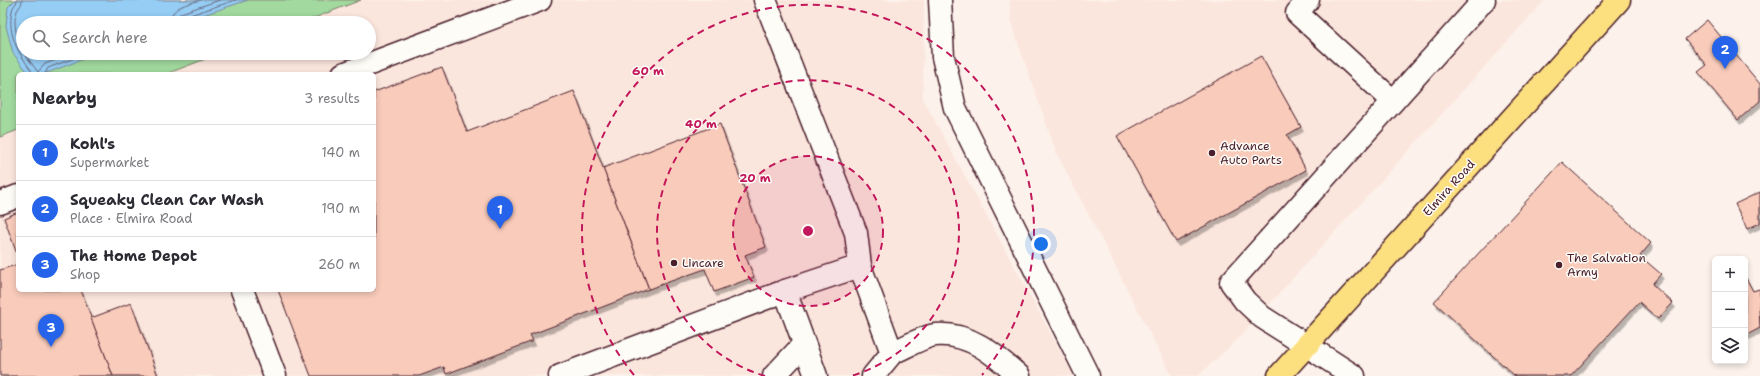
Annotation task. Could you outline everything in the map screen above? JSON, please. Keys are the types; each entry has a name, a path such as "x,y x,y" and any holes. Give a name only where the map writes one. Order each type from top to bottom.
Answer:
{"highway":[{"name":"Elmira Road","path":"1279,376 1618,0"}],"street":[{"path":"348,72 540,0"},
{"path":"765,0 856,233 860,266 892,352"},
{"path":"940,0 943,57 955,108 1088,376"},
{"path":"1308,0 1296,13 1394,101"},
{"path":"1354,376 1262,317 1244,301 1231,282 1484,0"},
{"path":"0,203 16,197"},
{"path":"560,376 593,370 785,292 860,266"},
{"path":"243,292 275,376"},
{"path":"785,292 803,345 816,376"},
{"path":"873,376 892,352 934,335 955,337 977,343 993,354 1019,376"},
{"path":"774,376 803,345"}],"shaded area":[{"path":"361,0 924,0 923,99 1074,376 0,376 0,137 16,131 16,292 376,292 376,72 171,72 203,60 376,60 376,16 319,16"},
{"path":"1010,0 1545,0 1237,340 1198,376 1172,376 1056,152 1011,23"}],"green space":[{"path":"0,0 361,0 319,16 16,16 16,60 203,60 171,72 16,72 16,131 0,137"}],"water":[{"path":"15,0 248,0 200,16 16,16 16,57 13,53 6,26 8,7"},
{"path":"18,60 81,60 49,72 27,72"}],"building":[{"path":"1707,20 1760,84 1760,101 1738,120 1698,72 1707,65 1685,39"},
{"name":"Advance Auto Parts","path":"1261,56 1301,127 1287,135 1306,170 1176,242 1117,136"},
{"path":"442,67 467,132 574,91 649,289 530,335 533,341 446,374 444,367 419,376 311,376 279,292 376,292 376,91"},
{"path":"720,124 766,247 745,255 754,277 714,292 705,269 649,289 603,168"},
{"name":"The Salvation Army","path":"1562,162 1651,243 1640,256 1661,274 1652,284 1673,303 1658,319 1639,302 1571,376 1515,376 1434,302"},
{"path":"1760,192 1760,223 1747,229 1735,204"},
{"path":"16,213 16,251 4,218"},
{"path":"16,265 16,292 82,292 113,376 0,376 0,270"},
{"path":"1748,282 1753,291 1759,289 1760,291 1760,328 1748,334"},
{"path":"131,303 158,376 113,376 91,318"}],"place":[{"name":"Squeaky Clean Car Wash","path":"1725,69"},
{"name":"Advance Auto Parts","path":"1212,153"},
{"name":"Kohl's","path":"500,229"},
{"name":"Lincare","path":"674,263"},
{"name":"The Salvation Army","path":"1559,265"},
{"name":"The Home Depot","path":"51,347"}]}
